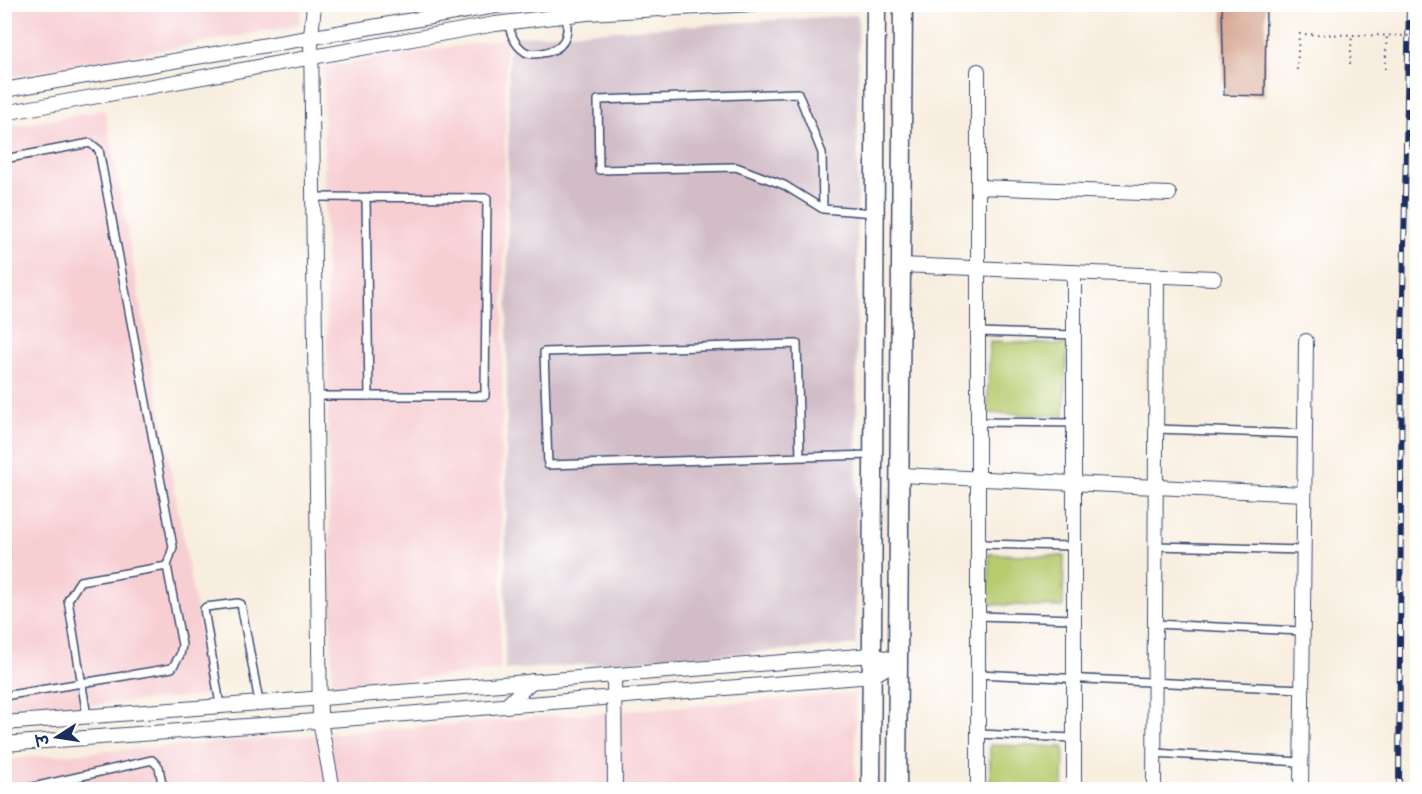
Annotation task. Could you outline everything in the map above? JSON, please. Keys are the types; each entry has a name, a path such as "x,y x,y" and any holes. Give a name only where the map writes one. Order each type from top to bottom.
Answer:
{"street":[{"path":"314,4 311,58 320,721 333,789"},
{"path":"4,90 507,4"},
{"path":"4,114 508,22 753,4"},
{"path":"871,789 876,4"},
{"path":"897,789 903,4"},
{"path":"978,71 978,789"},
{"path":"978,187 1169,194"},
{"path":"901,265 1214,278"},
{"path":"1074,272 1074,789"},
{"path":"1154,789 1157,276"},
{"path":"1301,789 1306,340"},
{"path":"900,475 1304,494"},
{"path":"4,723 872,655 898,661"},
{"path":"4,744 872,676 898,661"},
{"path":"614,675 615,789"},
{"path":"506,706 532,681"}],"lane":[{"path":"508,22 517,44 526,53 534,54 549,52 561,46 566,37 568,25 566,16"},
{"path":"823,209 822,153 798,93 598,100 599,170 736,167 784,185 823,209 875,213"},
{"path":"4,159 90,143 99,150 173,547 167,566 182,645 180,655 172,668 4,696"},
{"path":"313,197 487,198 485,396 316,396"},
{"path":"366,197 369,396"},
{"path":"978,332 1074,335"},
{"path":"800,457 796,344 544,352 548,465 873,455"},
{"path":"978,422 1074,423"},
{"path":"1156,429 1304,434"},
{"path":"978,544 1074,546"},
{"path":"1156,546 1303,550"},
{"path":"87,716 68,600 80,581 167,566"},
{"path":"220,705 204,609 238,603 241,604 259,702"},
{"path":"978,616 1074,619"},
{"path":"1155,624 1302,631"},
{"path":"978,675 1302,688"},
{"path":"978,734 1074,738"},
{"path":"1155,753 1301,762"},
{"path":"20,789 152,760 159,767 163,789"}],"path":[{"path":"1297,70 1299,34 1418,36"},
{"path":"1350,64 1352,35"},
{"path":"1385,69 1387,35"}],"shaded area":[{"path":"5,4 301,5 299,25 5,78"},
{"path":"858,15 856,645 505,670 509,37"},
{"path":"506,38 500,670 332,687 323,67"},
{"path":"105,110 212,695 5,712 5,128"},
{"path":"856,693 855,789 5,790 5,759"}],"green space":[{"path":"990,341 1067,345 1064,416 987,413"},
{"path":"989,554 1064,556 1063,607 988,604"},
{"path":"990,745 1064,747 1063,789 990,789"}],"building":[{"path":"1222,4 1266,4 1265,96 1224,95"}],"railway":[{"path":"1399,790 1402,343 1409,4"}]}
